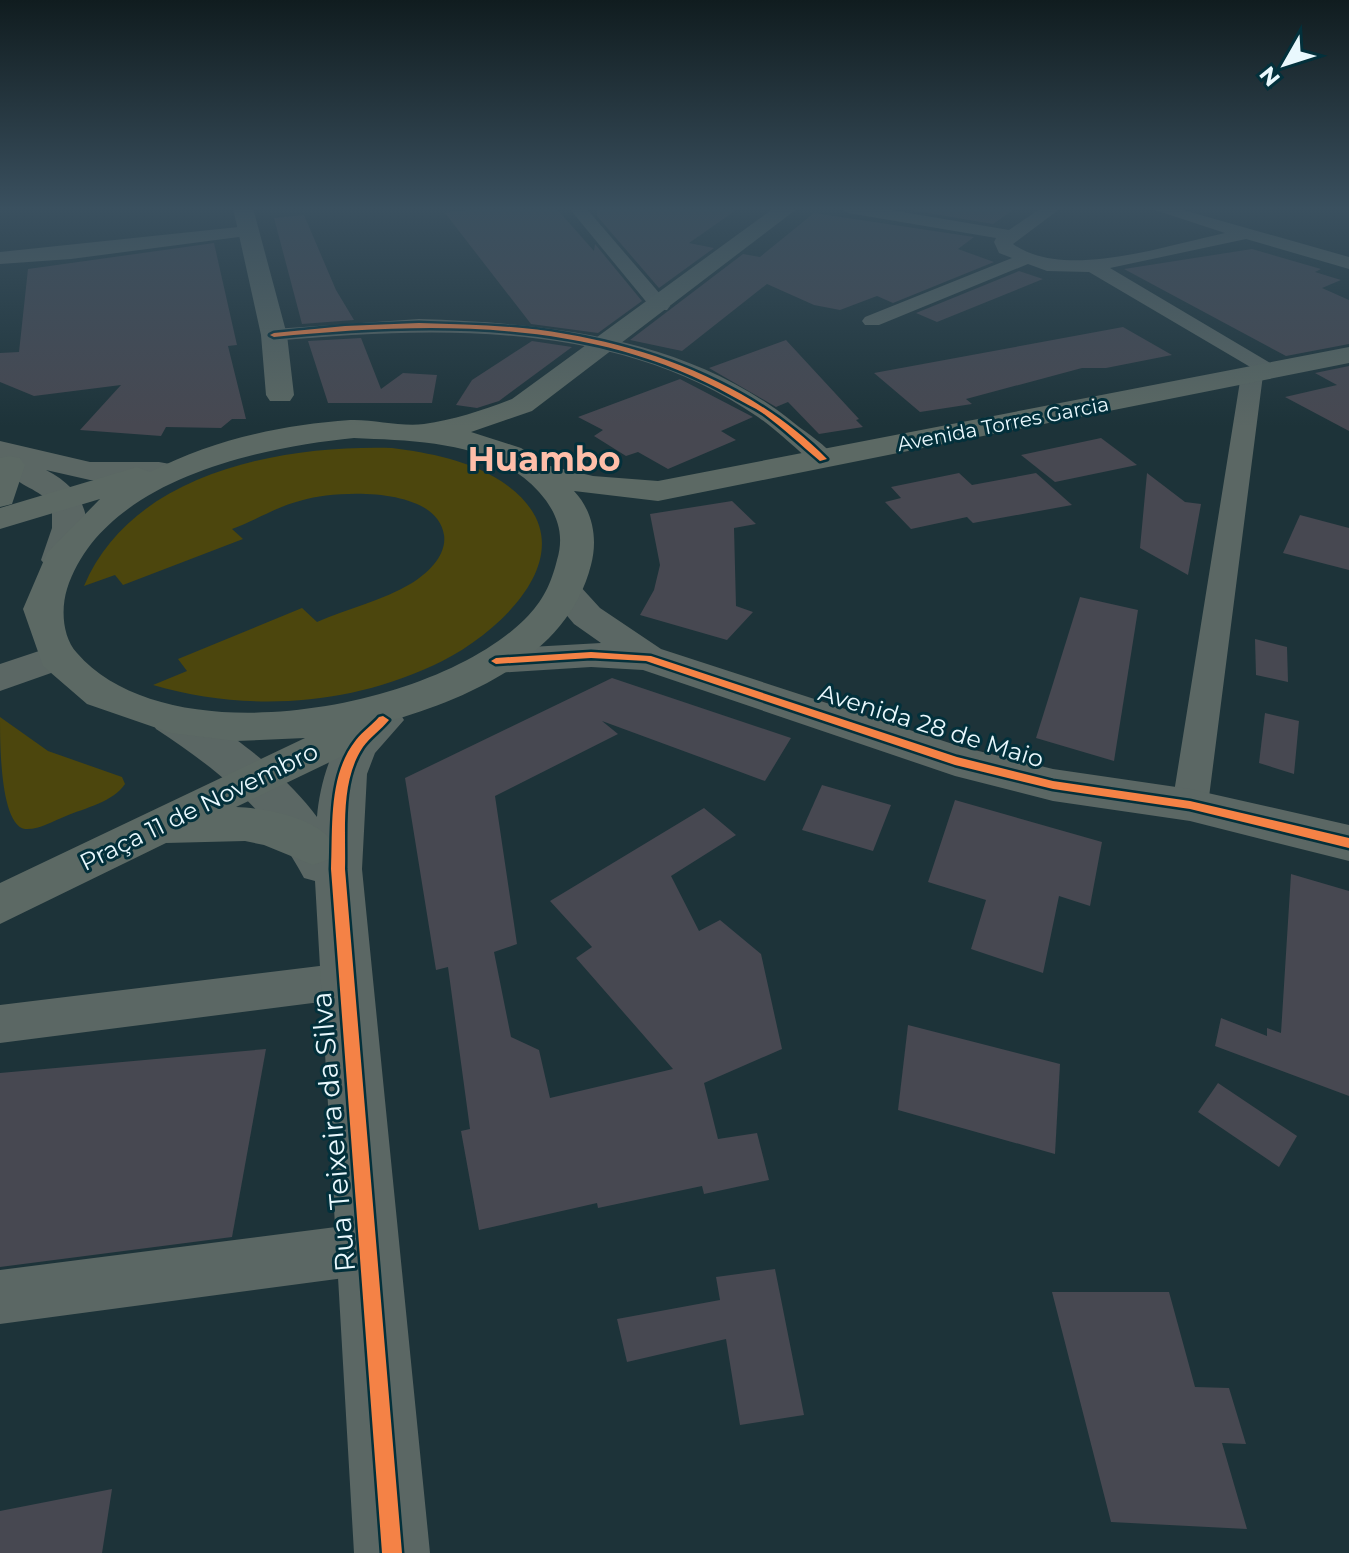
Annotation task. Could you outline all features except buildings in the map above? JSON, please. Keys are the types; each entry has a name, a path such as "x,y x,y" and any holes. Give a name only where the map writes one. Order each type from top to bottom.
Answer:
{"main road":[{"path":"227,450 263,423 280,395 274,335 261,280"},
{"path":"420,432 482,421 522,405 693,280"},
{"name":"Avenida Torres Garcia","path":"658,491 1349,355"},
{"path":"280,395 354,429"},
{"path":"522,405 510,440 524,464 568,504 580,542 610,518 658,491"},
{"path":"0,519 227,450 291,435 354,429 420,432 468,440 524,464 593,486 658,491"},
{"path":"0,497 3,458"},
{"path":"57,657 42,609 59,560 113,504 193,462"},
{"name":"Praça 11 de Novembro","path":"0,905 257,777 383,720 496,661 538,628 566,593 580,542"},
{"name":"Praça 11 de Novembro","path":"57,657 101,695 171,719 236,727 307,724 377,711 442,689"},
{"path":"144,832 240,823 279,829 313,847"}],"street":[{"path":"646,280 666,301"},
{"path":"650,280 666,301"},
{"path":"872,321 972,280"},
{"path":"1116,280 1262,373 1190,805"},
{"path":"274,335 405,324 541,333 604,343 703,375 750,400 794,430 823,459"},
{"path":"3,458 90,471 159,471"},
{"path":"3,458 49,484 65,498 72,523 59,560"},
{"path":"566,593 587,616 647,658"},
{"path":"496,661 591,655 647,658"},
{"path":"0,678 57,657"},
{"name":"Avenida 28 de Maio","path":"647,658 955,761 1053,785 1190,805 1349,843"},
{"name":"Rua Teixeira da Silva","path":"171,719 257,777 313,847 339,908"},
{"name":"Rua Teixeira da Silva","path":"383,720 356,748 343,789 339,908 392,1553"},
{"path":"0,1024 344,981"},
{"path":"0,1297 367,1249"}],"shaded area":[{"path":"392,448 448,458 501,481 529,506 541,533 540,559 529,586 510,611 486,633 432,666 365,690 294,701 223,699 153,685 187,671 178,659 302,608 317,622 389,595 418,579 430,569 443,550 444,535 437,519 424,507 384,495 338,494 303,500 232,529 243,539 123,585 115,575 84,586 106,547 137,516 173,491 214,473 258,460 304,452"},
{"path":"0,717 48,751 122,777 125,784 98,804 41,827 25,829 17,824 6,799"}],"cycle path":[{"path":"274,335 419,325 492,327 565,336 636,352 704,377 766,412 823,459"},
{"path":"496,661 591,655 647,658 955,761 1053,785 1190,805 1349,843"},
{"path":"383,720 360,743 345,774 340,806 338,869 392,1553"}],"district":[{"name":"Huambo","path":"544,459"}]}
